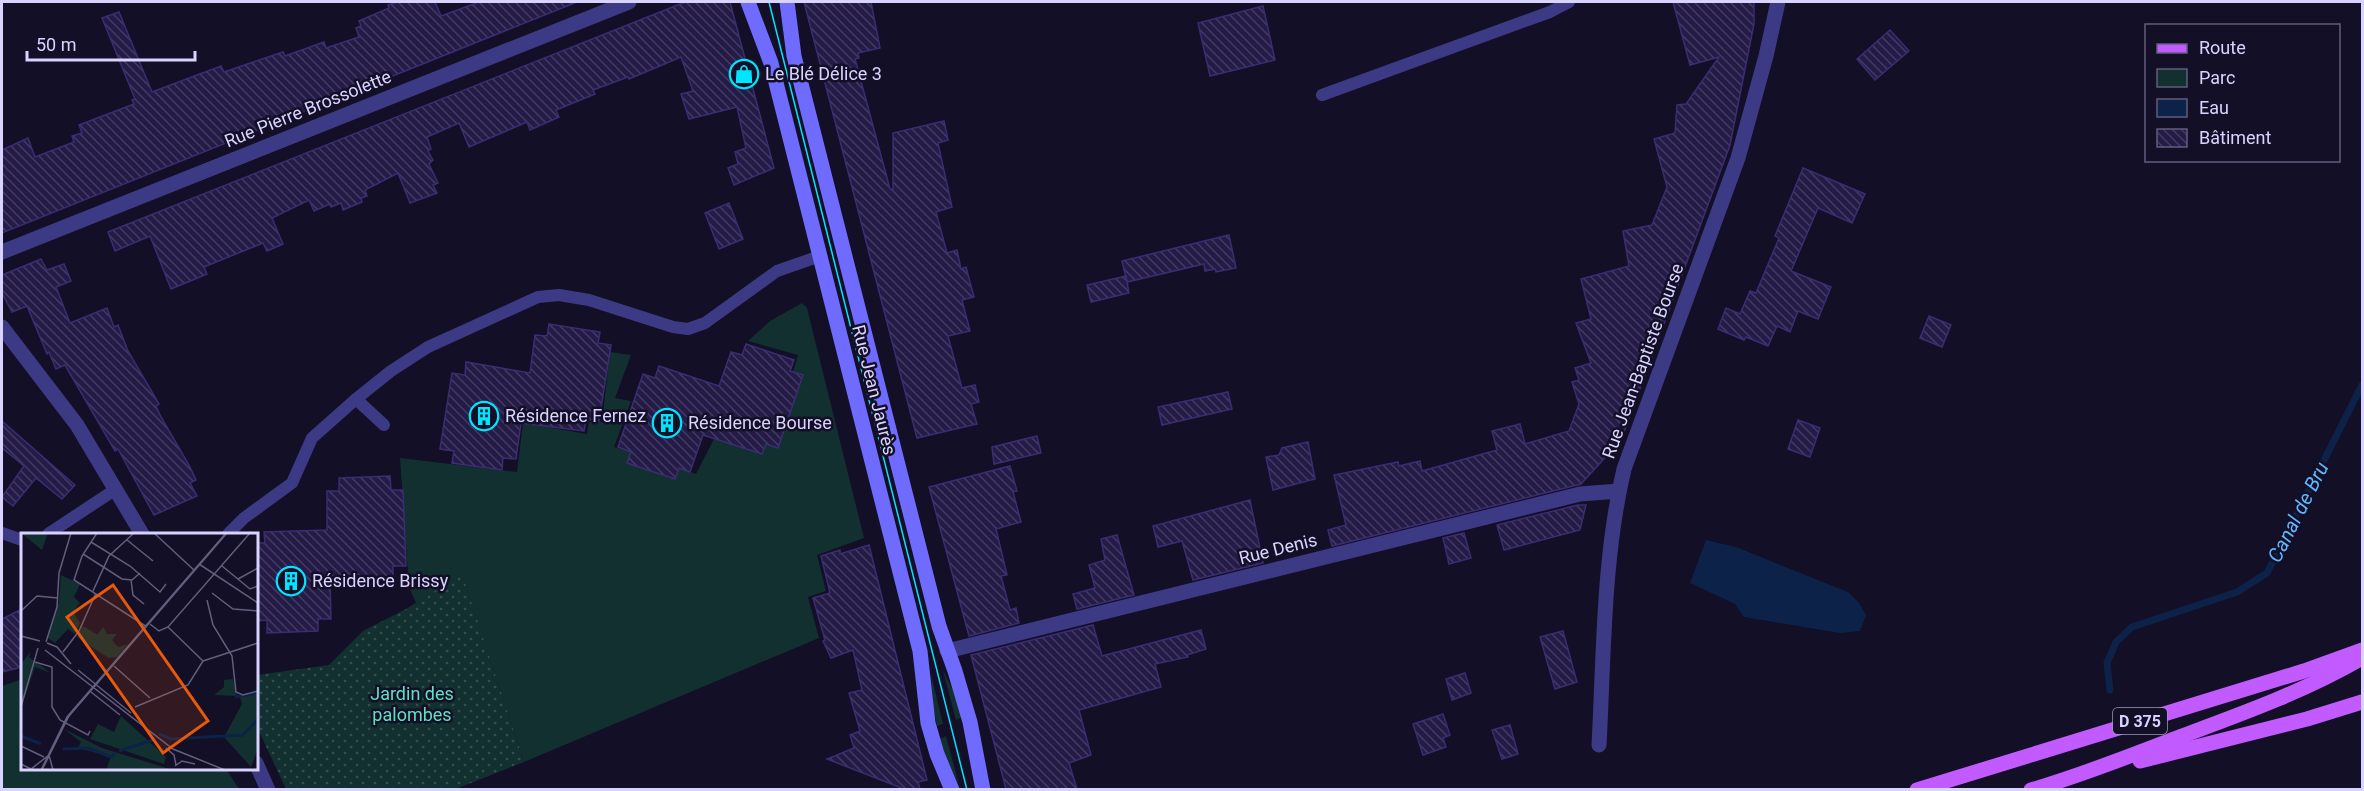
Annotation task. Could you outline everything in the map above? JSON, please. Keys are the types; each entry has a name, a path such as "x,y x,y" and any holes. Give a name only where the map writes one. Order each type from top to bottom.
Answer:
{"main road":[{"name":"Rue Jean Jaurès","path":"748,2 769,55 920,651 928,723 952,789"},
{"name":"Rue Jean Jaurès","path":"787,2 797,67 939,626 970,722 983,789"},
{"name":"D 375","path":"1917,789 2362,650"},
{"path":"2058,782 2276,700 2310,686 2362,658"},
{"path":"2031,789 2307,719 2362,702"}],"street":[{"name":"Rue Pierre Brossolette","path":"2,252 630,2"},
{"name":"Rue Jean-Baptiste Bourse","path":"1599,745 1608,581 1619,491 1629,454 1744,140 1778,2"},
{"path":"2,327 72,418 141,533"},
{"name":"Rue Denis","path":"947,651 1580,494 1619,491"},
{"path":"258,767 268,789"}],"lane":[{"path":"1322,94 1550,12 1569,2"},
{"path":"229,533 261,504 288,488 296,477 307,445 312,438 391,371 428,347 538,297 559,295 589,300 673,327 698,327 777,271 820,256"},
{"path":"356,399 384,425"},
{"path":"50,533 116,489"},
{"path":"2,533 21,540"}],"green space":[{"path":"802,303 807,308 864,538 817,555 826,591 808,597 819,638 524,762 462,575 416,603 409,587 400,458 517,472 523,423 587,434 589,422 602,422 610,352 631,355 615,398 631,401 614,447 631,452 627,463 675,479 679,468 696,474 714,439 761,454 766,444 778,448 802,376 793,372 798,355 748,341 770,321"},
{"name":"Jardin des palombes","path":"462,574 524,762 456,789 286,789 258,729 258,675 329,665 363,631 406,609"},
{"path":"943,671 953,690 962,717 956,720"},
{"path":"931,674 943,724 937,726 933,705"},
{"path":"21,679 21,770 227,770 239,789 2,789 2,686"},
{"path":"946,736 959,785 939,739"}],"water":[{"path":"1706,540 1736,547 1848,592 1859,603 1866,615 1860,631 1840,633 1744,617 1735,604 1690,583"}],"building":[{"path":"397,2 435,2 441,16 479,2 577,2 2,233 2,150 28,138 35,157 74,142 72,136 82,133 79,125 134,104 132,100 135,99 102,18 119,12 152,92 221,66 224,72 283,52 285,56 324,42 326,48 359,37 356,28 361,26 359,21"},
{"path":"685,2 730,2 774,168 734,185 728,168 738,164 735,152 746,148 737,107 689,119 681,94 693,91 681,57 629,79 628,77 593,90 595,94 556,110 559,117 530,130 527,122 469,147 459,123 427,137 431,149 428,151 433,160 429,164 438,183 433,185 437,193 410,203 398,173 365,190 367,196 361,198 362,202 343,210 341,203 331,207 330,204 314,211 309,200 272,218 283,244 267,251 263,243 204,267 207,274 171,289 150,236 115,251 108,232"},
{"path":"804,2 871,2 880,48 858,53 859,58 855,59 890,189 893,189 893,133 944,121 948,140 938,143 952,207 936,212 947,253 957,250 961,269 966,267 974,297 962,300 970,331 948,336 962,388 975,385 979,402 971,404 977,424 917,438"},
{"path":"1673,2 1754,2 1754,24 1730,145 1621,440 1581,484 1332,546 1328,530 1346,525 1334,475 1398,462 1399,466 1420,461 1422,471 1497,450 1492,431 1520,424 1525,444 1569,431 1579,404 1572,382 1579,380 1575,368 1591,363 1576,323 1591,319 1581,279 1629,266 1623,231 1652,225 1667,187 1654,139 1675,133 1677,105 1686,104 1719,57 1690,65"},
{"path":"1263,6 1275,60 1210,76 1198,23"},
{"path":"1890,30 1909,51 1875,80 1857,59"},
{"path":"1803,168 1865,194 1852,223 1818,208 1791,271 1831,287 1818,319 1798,311 1790,332 1777,326 1768,346 1746,337 1744,340 1718,329 1726,308 1740,314 1750,291 1756,293 1779,238 1775,236"},
{"path":"729,203 743,239 719,249 705,213"},
{"path":"1229,235 1236,268 1216,272 1215,269 1205,271 1204,264 1127,282 1122,261"},
{"path":"41,259 47,270 64,264 71,281 56,287 70,323 107,308 114,327 118,325 128,351 159,404 156,406 161,417 189,465 196,480 190,483 197,496 154,515 118,449 115,451 65,365 56,369 49,352 47,354 27,306 12,312 2,293 2,275"},
{"path":"1126,276 1129,293 1091,302 1087,285"},
{"path":"1929,316 1951,325 1942,347 1920,338"},
{"path":"549,324 600,332 598,343 611,345 599,421 586,419 584,431 521,423 516,459 503,458 502,470 452,463 454,451 440,449 452,373 465,375 466,362 530,373 535,335 547,336"},
{"path":"746,344 794,360 790,371 803,375 778,448 766,444 762,454 703,435 690,472 679,468 675,479 627,463 631,452 618,447 643,374 655,378 659,366 719,386 731,352 742,355"},
{"path":"1228,392 1232,409 1162,425 1158,407"},
{"path":"1798,420 1820,428 1810,457 1788,449"},
{"path":"2,421 75,485 62,499 36,478 13,506 2,497 24,466 2,448"},
{"path":"1037,436 1041,453 994,464 992,447"},
{"path":"1308,442 1315,479 1273,490 1266,457 1279,455 1282,448"},
{"path":"1010,466 1017,491 1013,492 1021,522 996,529 1007,575 1001,576 1010,610 1016,608 1019,623 969,636 929,487"},
{"path":"390,476 391,490 403,490 406,566 393,566 393,578 330,581 331,619 318,619 318,631 267,633 267,620 258,621 258,543 265,543 264,532 327,530 327,491 339,491 339,478"},
{"path":"1250,500 1263,563 1193,580 1182,541 1158,547 1153,526"},
{"path":"1586,505 1580,530 1504,550 1497,525"},
{"path":"1464,533 1471,558 1449,564 1443,538"},
{"path":"1117,535 1134,595 1077,609 1073,594 1095,588 1089,565 1105,560 1101,539"},
{"path":"869,545 927,780 918,782 920,789 904,789 827,759 854,748 850,735 860,731 849,693 862,690 853,650 831,658 823,641 825,640 813,598 830,593 821,556 840,550 840,554"},
{"path":"21,610 21,667 2,672 2,619"},
{"path":"1093,625 1102,656 1201,630 1206,649 1187,655 1188,657 1155,664 1161,687 1079,710 1091,755 1069,763 1077,789 1006,789 971,655"},
{"path":"1563,631 1577,682 1555,689 1540,637"},
{"path":"1465,673 1471,693 1452,700 1446,679"},
{"path":"1443,714 1450,735 1443,738 1446,747 1423,755 1413,724"},
{"path":"1510,725 1518,754 1502,759 1492,730"}],"waterway":[{"name":"Canal de Bru","path":"2110,690 2107,663 2116,642 2132,627 2237,592 2267,573 2362,385"}],"tram line":[{"path":"769,2 967,790"}],"place":[{"name":"Le Blé Délice 3","path":"744,74"},
{"name":"Résidence Fernez","path":"484,416"},
{"name":"Résidence Bourse","path":"667,423"},
{"name":"Résidence Brissy","path":"291,581"}]}
